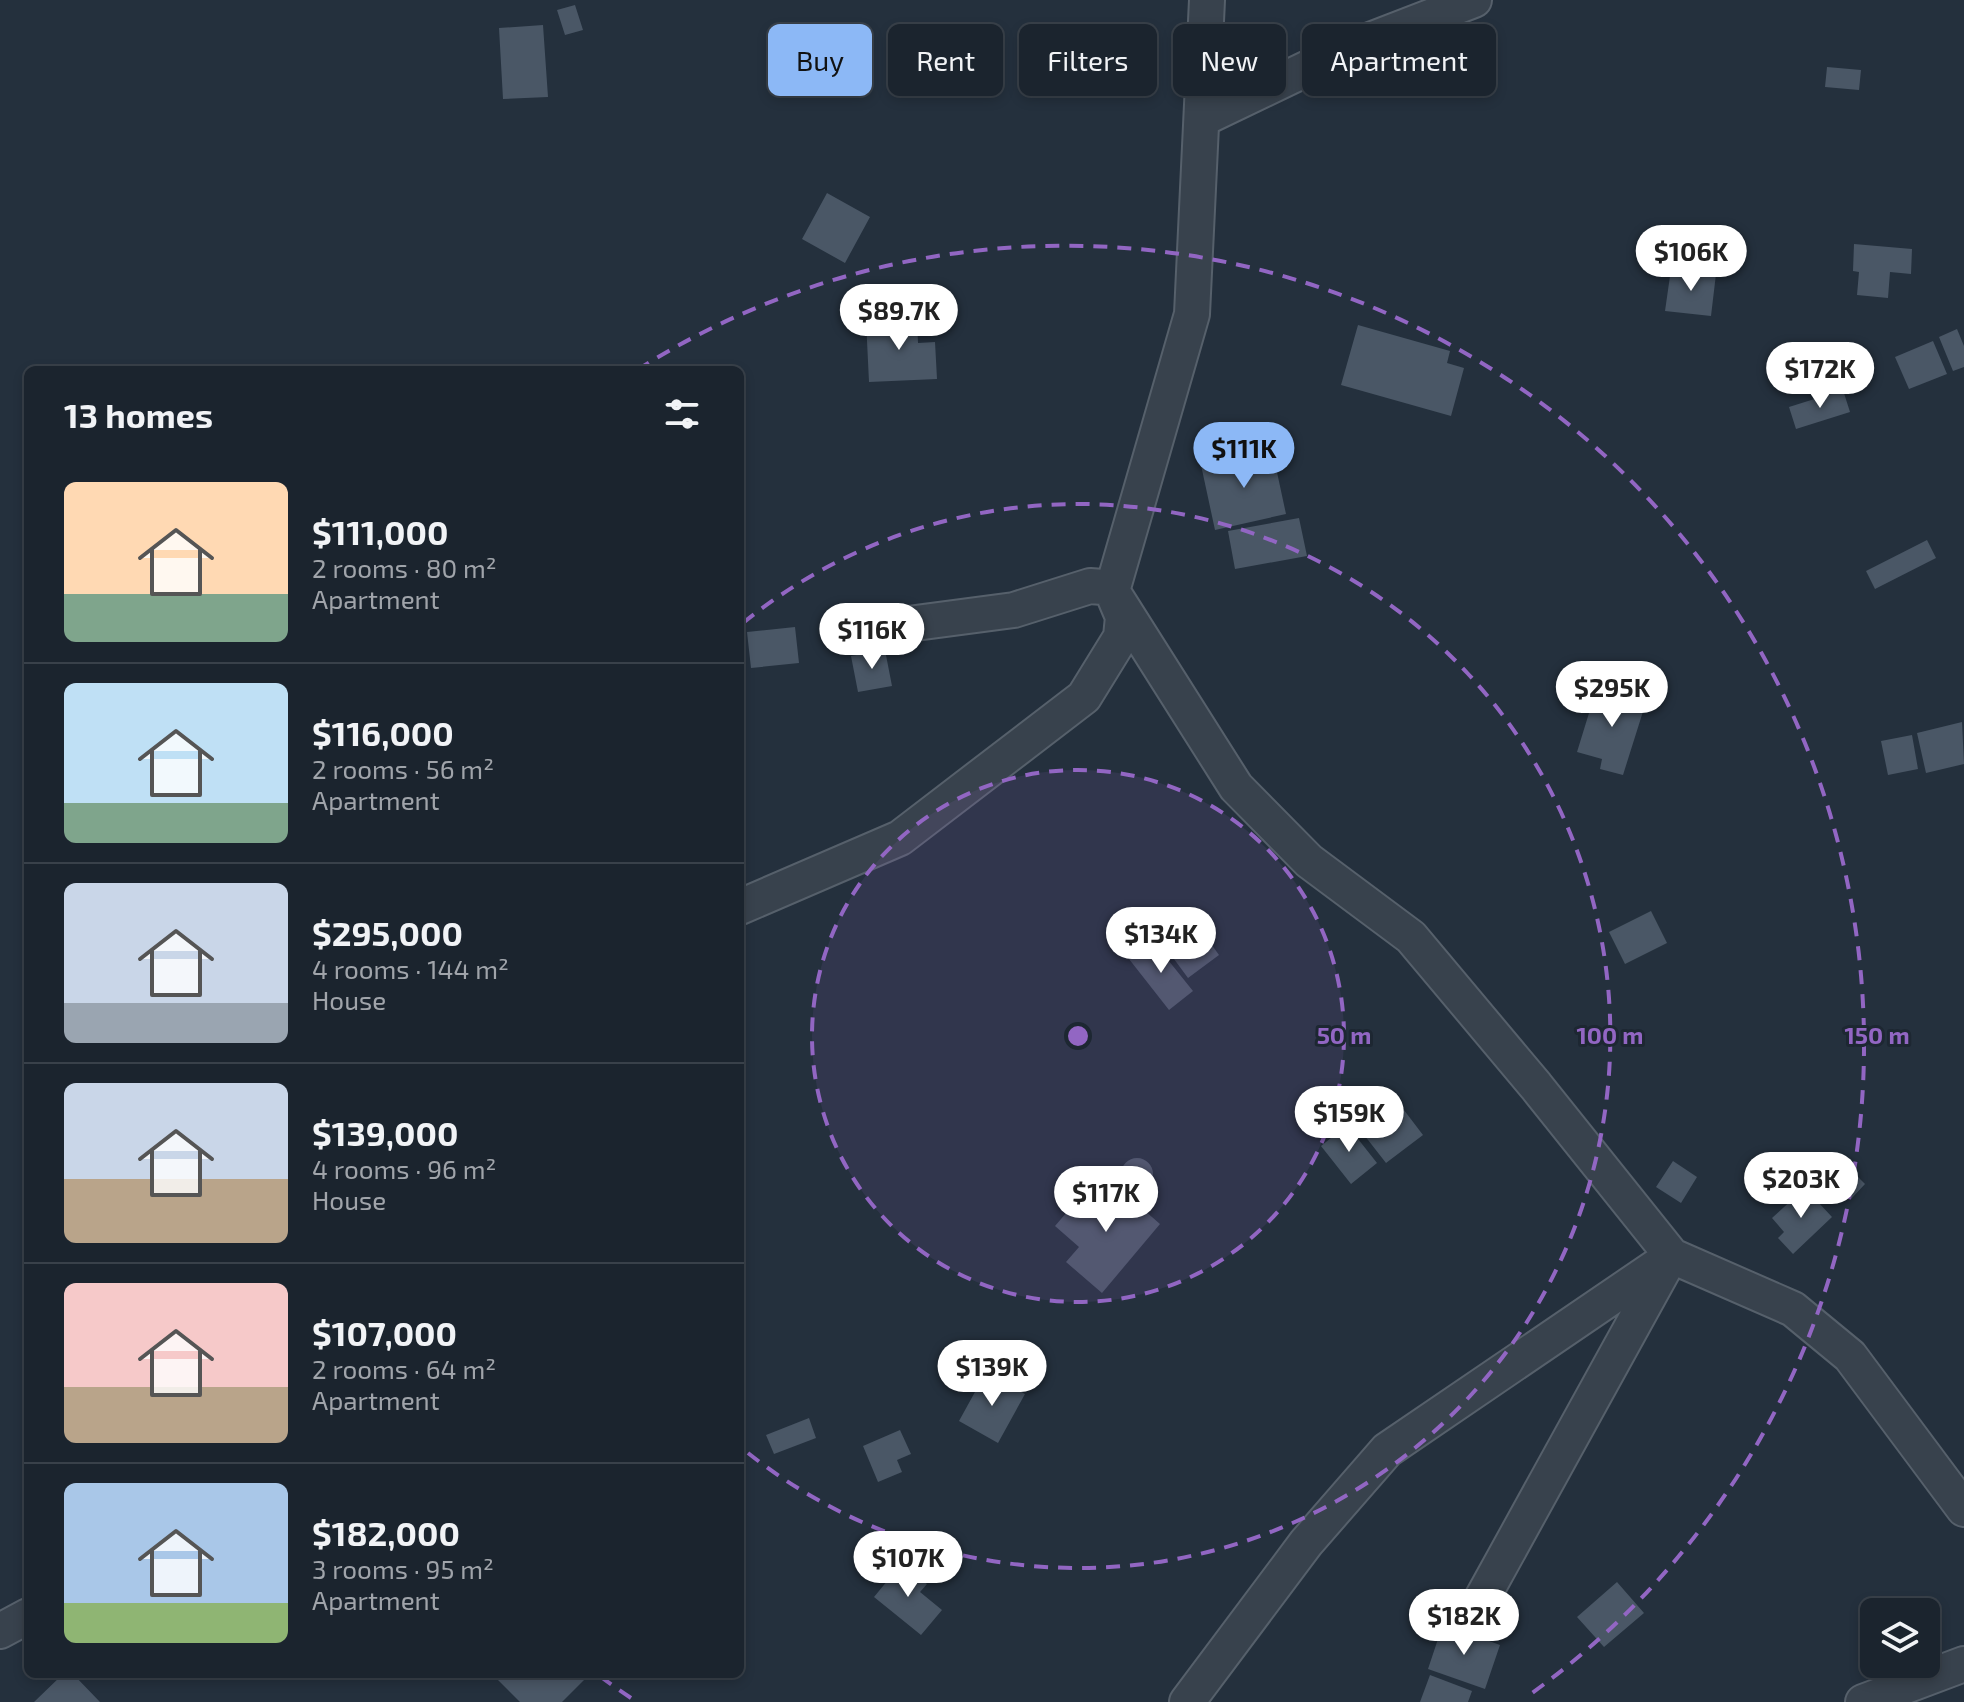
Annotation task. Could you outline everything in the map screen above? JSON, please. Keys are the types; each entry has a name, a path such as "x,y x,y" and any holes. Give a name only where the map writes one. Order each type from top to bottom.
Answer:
{"street":[{"path":"744,905 900,838 1084,697 1121,637 1123,617 1112,591 1192,314 1207,0"},
{"path":"1202,119 1352,47 1474,0"},
{"path":"908,624 1014,610 1090,586 1112,591 1236,787 1309,861 1411,937 1672,1256 1793,1309 1850,1356 1964,1509"},
{"path":"1474,1613 1672,1256"},
{"path":"1187,1702 1306,1543 1387,1450 1672,1256"},
{"path":"0,1631 24,1618"},
{"path":"1863,1702 1964,1664"}],"building":[{"path":"575,5 583,30 565,35 557,10"},
{"path":"543,25 548,97 503,99 499,28"},
{"path":"1827,67 1861,70 1859,90 1825,87"},
{"path":"827,193 870,217 845,263 802,239"},
{"path":"1854,244 1912,249 1911,274 1890,272 1888,298 1857,295 1859,272 1853,271"},
{"path":"1671,269 1716,274 1711,316 1665,311"},
{"path":"917,318 918,343 935,342 937,379 869,382 866,320"},
{"path":"1358,325 1450,351 1447,363 1464,368 1451,416 1341,385"},
{"path":"1957,329 1964,346 1964,367 1953,371 1939,337"},
{"path":"1933,341 1947,374 1909,389 1895,357"},
{"path":"1843,390 1850,412 1796,429 1789,407"},
{"path":"1272,449 1286,514 1215,530 1201,465"},
{"path":"1299,518 1307,556 1235,569 1228,531"},
{"path":"1927,540 1936,558 1875,589 1866,571"},
{"path":"795,627 799,663 751,668 747,632"},
{"path":"885,650 892,686 858,692 851,656"},
{"path":"1597,687 1646,702 1623,775 1600,769 1602,759 1577,752"},
{"path":"1962,722 1964,764 1926,773 1917,733"},
{"path":"1912,735 1918,769 1888,775 1881,741"},
{"path":"1651,911 1667,943 1625,964 1609,932"},
{"path":"1191,916 1219,955 1188,978 1160,940"},
{"path":"1152,940 1193,991 1169,1010 1129,959"},
{"path":"1391,1093 1423,1135 1386,1163 1354,1122"},
{"path":"1347,1125 1377,1163 1351,1184 1321,1146"},
{"path":"1838,1157 1865,1184 1851,1199 1824,1171"},
{"path":"1137,1158 1148,1163 1153,1174 1148,1185 1137,1190 1126,1185 1121,1174 1126,1163"},
{"path":"1673,1161 1697,1177 1681,1203 1656,1187"},
{"path":"1106,1177 1160,1224 1102,1293 1066,1262 1079,1247 1055,1226 1073,1205 1079,1210"},
{"path":"1805,1188 1832,1217 1793,1254 1778,1238 1784,1232 1772,1218"},
{"path":"986,1372 1025,1394 998,1443 959,1421"},
{"path":"809,1418 816,1438 774,1454 766,1435"},
{"path":"900,1430 911,1454 897,1460 902,1472 878,1482 863,1446"},
{"path":"902,1563 927,1584 920,1592 942,1610 921,1635 874,1597"},
{"path":"1617,1582 1644,1613 1604,1647 1577,1617"},
{"path":"1443,1624 1500,1645 1485,1689 1428,1669"},
{"path":"1430,1675 1472,1691 1468,1702 1420,1702"},
{"path":"59,1678 77,1678 100,1702 34,1702"},
{"path":"496,1678 586,1678 562,1702 520,1702"}]}
